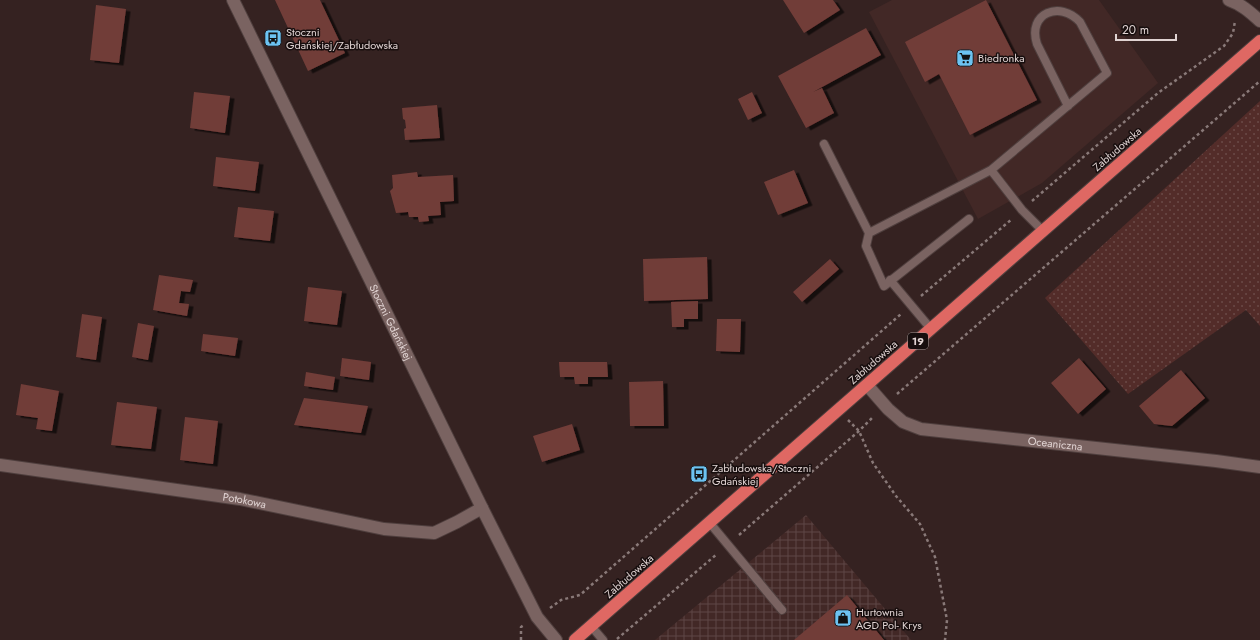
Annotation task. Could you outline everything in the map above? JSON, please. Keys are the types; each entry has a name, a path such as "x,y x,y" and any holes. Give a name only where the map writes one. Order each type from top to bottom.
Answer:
{"highway":[{"name":"Zabłudowska","path":"576,640 1260,41"}],"street":[{"name":"Stoczni Gdańskiej","path":"233,0 537,617 556,640"},
{"path":"1229,0 1238,3 1260,20"},
{"name":"Oceaniczna","path":"867,385 884,405 903,422 921,429 1260,467"},
{"name":"Potokowa","path":"0,465 240,499 384,529 427,533 434,533 482,508"}],"lane":[{"path":"869,232 991,170 1107,74 1075,15 1068,10 1051,10 1038,20 1034,28 1034,36 1068,106"},
{"path":"824,144 869,232 866,246 884,286 969,219"},
{"path":"991,170 1022,210 1043,232"},
{"path":"890,280 931,329"},
{"path":"709,522 782,610"},
{"path":"591,626 603,640"}],"path":[{"path":"521,640 521,627 561,600 580,595 911,305 1158,93 1224,46 1233,33 1234,22 1248,10"},
{"path":"616,640 859,431 884,405 1260,81"},
{"path":"838,410 859,431 873,463 896,496 920,524 935,557 947,620 945,640"}],"shaded area":[{"path":"892,0 1099,0 1158,83 1042,183 978,219 869,12"},
{"path":"1260,101 1260,326 1246,310 1128,394 1045,298"},
{"path":"806,515 911,640 655,640"}],"building":[{"path":"275,0 320,0 345,53 308,71"},
{"path":"783,0 833,0 840,10 804,33"},
{"name":"Biedronka","path":"986,0 1037,100 970,135 939,74 925,82 905,42"},
{"path":"96,5 126,9 119,63 90,60"},
{"path":"866,28 881,55 813,92 822,88 834,113 806,128 778,76"},
{"path":"194,92 230,96 225,133 190,128"},
{"path":"752,92 762,113 748,120 738,99"},
{"path":"437,105 440,138 405,140 404,129 406,128 402,108"},
{"path":"216,157 259,162 255,191 213,186"},
{"path":"794,170 808,203 778,215 764,182"},
{"path":"417,172 418,177 453,175 454,201 440,202 441,215 428,216 429,221 419,222 418,217 409,217 408,212 396,213 390,191 393,188 392,175"},
{"path":"238,207 274,211 270,241 234,237"},
{"path":"707,257 708,299 644,301 643,259"},
{"path":"830,259 839,269 802,302 793,292"},
{"path":"159,275 193,280 190,292 181,291 179,303 189,304 187,316 153,310"},
{"path":"308,287 342,291 337,325 304,321"},
{"path":"698,301 698,319 684,319 684,327 672,327 671,302"},
{"path":"82,314 102,317 96,360 76,357"},
{"path":"717,319 741,319 740,352 716,351"},
{"path":"138,323 154,326 148,360 132,357"},
{"path":"203,334 238,338 235,356 201,351"},
{"path":"342,358 371,362 369,380 340,376"},
{"path":"1079,358 1106,389 1078,414 1051,383"},
{"path":"559,362 607,362 608,377 588,377 588,384 575,384 574,377 560,377"},
{"path":"1181,370 1205,398 1172,426 1154,424 1139,406"},
{"path":"306,372 335,377 333,390 304,386"},
{"path":"663,381 664,426 630,426 629,382"},
{"path":"21,384 59,391 52,431 36,429 38,418 16,415"},
{"path":"304,398 368,406 361,433 294,425"},
{"path":"117,402 157,407 151,449 111,445"},
{"path":"185,417 218,421 213,464 180,460"},
{"path":"572,424 580,450 542,462 533,436"},
{"name":"Hurtownia AGD Pol- Krys","path":"847,595 884,640 794,640"}],"place":[{"name":"Stoczni Gdańskiej/Zabłudowska","path":"273,38"},
{"name":"Biedronka","path":"965,58"},
{"name":"Zabłudowska/Stoczni Gdańskiej","path":"699,474"},
{"name":"Hurtownia AGD Pol- Krys","path":"843,618"}]}
